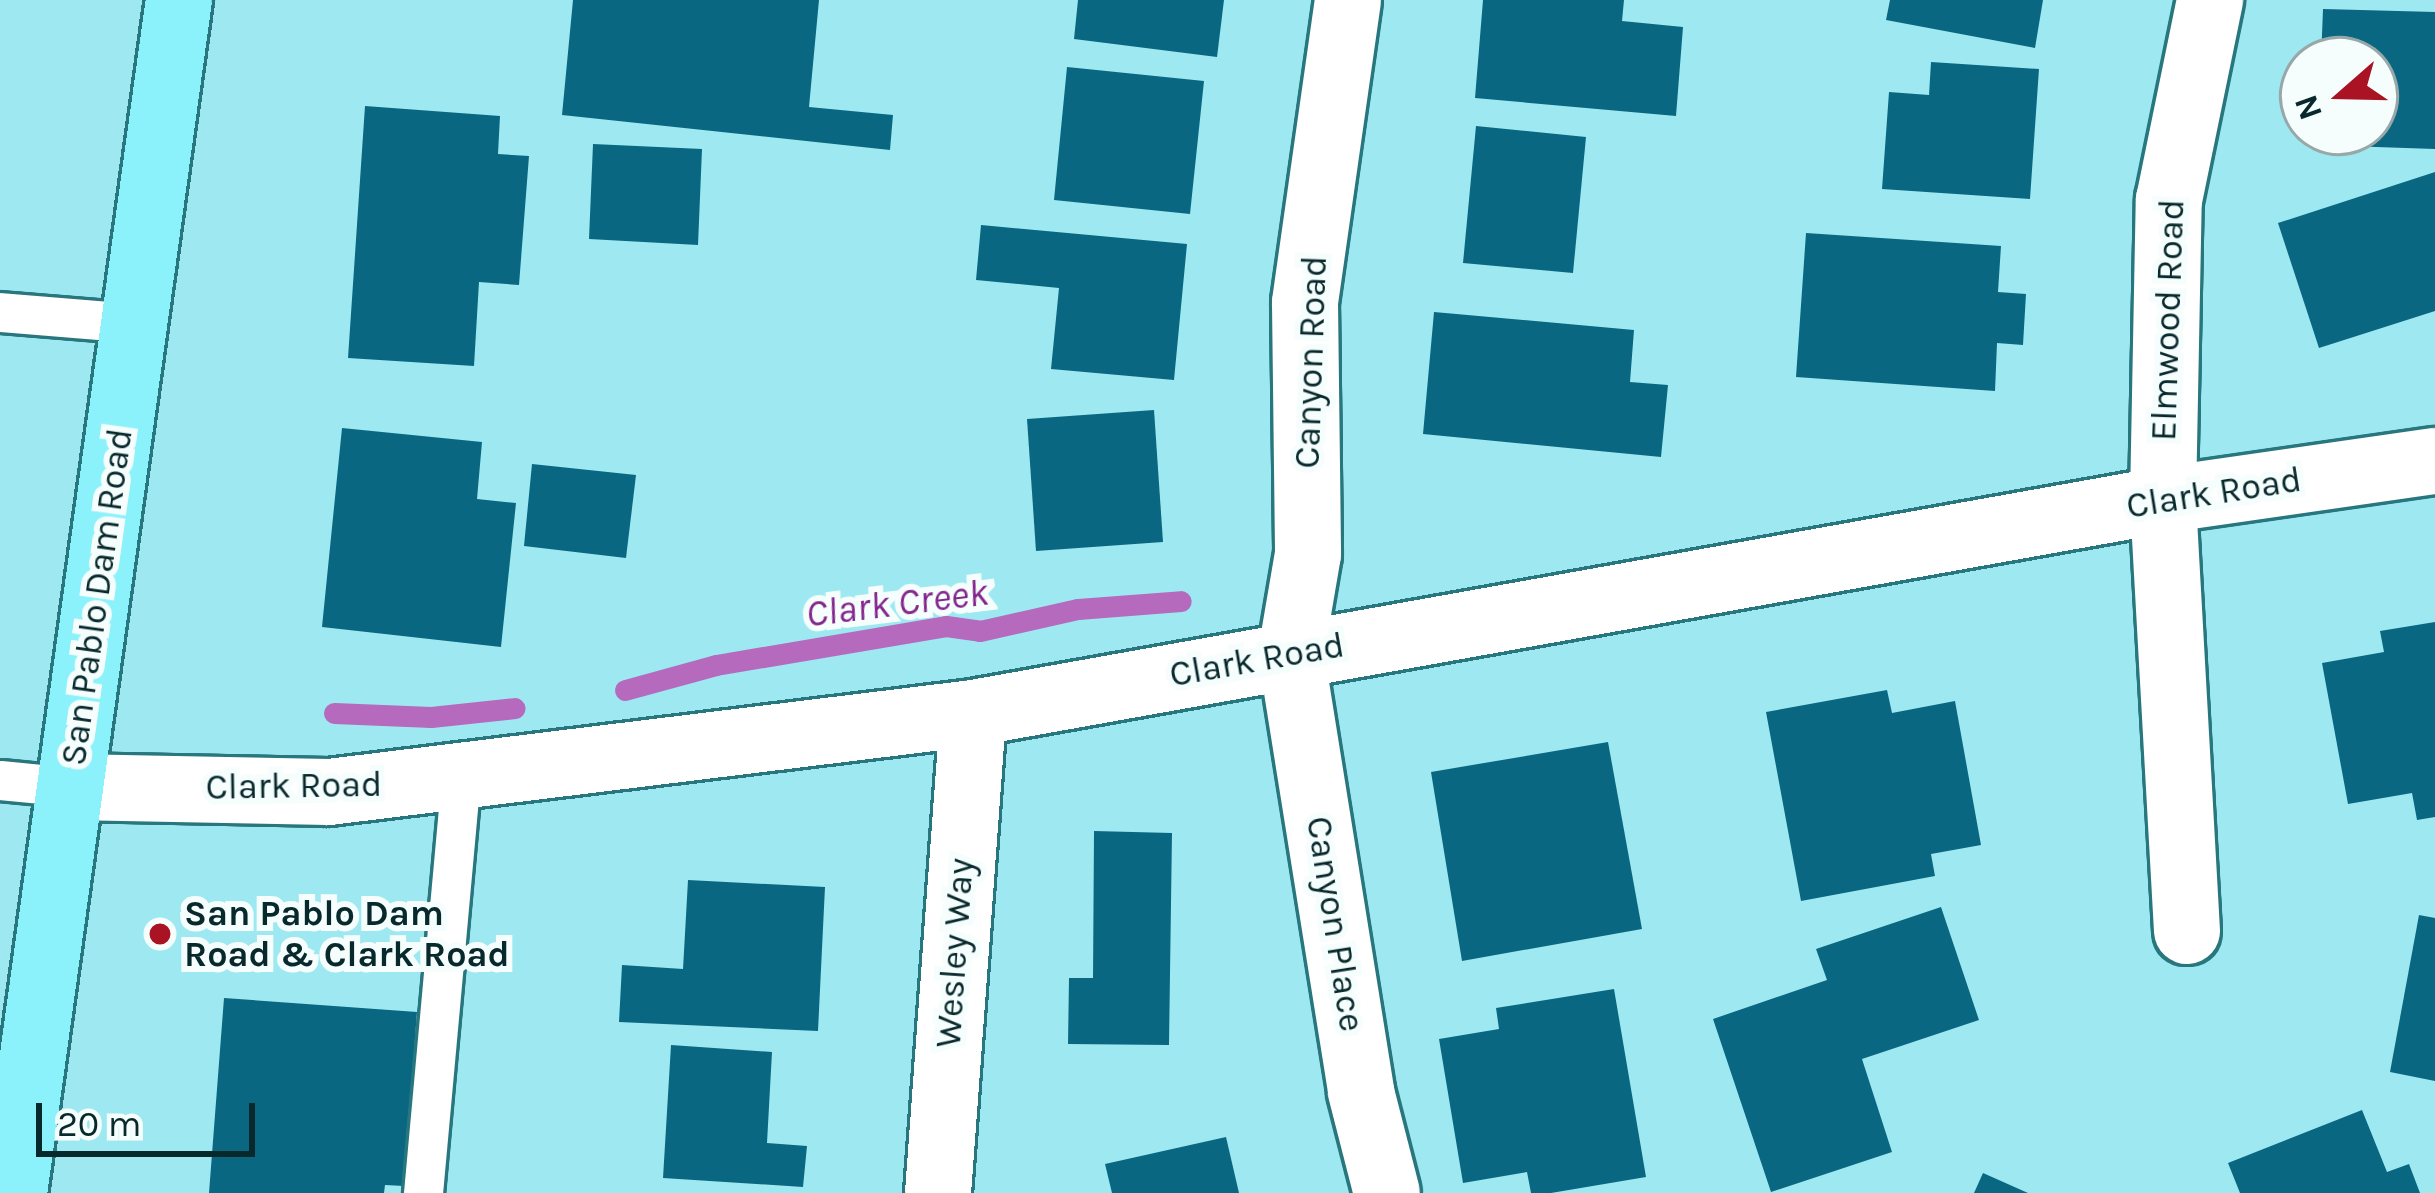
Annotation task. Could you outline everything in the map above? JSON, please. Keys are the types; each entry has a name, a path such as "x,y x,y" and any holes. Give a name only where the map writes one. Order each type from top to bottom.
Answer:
{"main road":[{"name":"San Pablo Dam Road","path":"14,1193 179,0"}],"street":[{"name":"Canyon Road","path":"1291,653 1307,554 1305,303 1348,0"},
{"name":"Elmwood Road","path":"2187,931 2163,500 2169,200 2210,0"},
{"name":"Clark Road","path":"71,787 328,792 974,712 2163,500 2435,460"},
{"name":"Canyon Place","path":"1291,653 1361,1093 1388,1193"},
{"name":"Wesley Way","path":"938,1193 974,712"}],"lane":[{"path":"0,312 135,323"},
{"path":"423,1193 461,776"},
{"path":"0,780 71,787"}],"building":[{"path":"573,0 819,0 809,107 893,115 890,150 562,115"},
{"path":"1078,0 1224,0 1217,57 1074,39"},
{"path":"1483,0 1624,0 1622,21 1683,27 1676,116 1475,98"},
{"path":"1890,0 2043,0 2035,48 1886,20"},
{"path":"2323,9 2435,12 2435,149 2399,148 2399,36 2322,36"},
{"path":"1931,62 2039,69 2030,199 1882,189 1889,92 1929,95"},
{"path":"1067,67 1204,81 1190,214 1054,200"},
{"path":"365,106 500,116 498,154 529,156 519,285 479,282 474,366 348,358"},
{"path":"1476,126 1586,137 1573,273 1463,263"},
{"path":"593,144 702,149 698,245 589,239"},
{"path":"2435,172 2435,311 2319,348 2278,223"},
{"path":"981,225 1187,244 1174,380 1051,369 1059,288 976,280"},
{"path":"1806,233 2001,246 1998,292 2026,294 2023,345 1997,343 1995,391 1796,377"},
{"path":"1434,312 1634,330 1630,382 1668,385 1661,457 1423,434"},
{"path":"1154,410 1163,542 1036,551 1027,419"},
{"path":"342,428 482,442 477,499 516,503 501,647 322,627"},
{"path":"532,464 636,475 626,558 524,546"},
{"path":"2435,622 2435,817 2417,820 2412,793 2348,804 2322,663 2384,652 2380,631"},
{"path":"1887,690 1892,713 1955,701 1981,845 1931,854 1935,876 1801,901 1766,712"},
{"path":"1608,742 1642,929 1462,961 1431,772"},
{"path":"1094,831 1172,833 1169,1045 1068,1044 1069,978 1093,978"},
{"path":"688,880 825,887 818,1031 619,1022 622,965 683,969"},
{"path":"1941,907 1979,1020 1862,1059 1892,1152 1771,1192 1713,1019 1827,980 1816,949"},
{"path":"2419,915 2435,918 2435,1081 2390,1072"},
{"path":"1614,989 1646,1177 1551,1193 1531,1193 1527,1172 1463,1183 1439,1039 1499,1029 1496,1008"},
{"path":"224,998 417,1012 404,1186 385,1185 384,1193 209,1193"},
{"path":"671,1045 772,1052 767,1143 807,1146 803,1187 663,1178"},
{"path":"2362,1110 2387,1172 2409,1164 2420,1193 2240,1193 2228,1163"},
{"path":"1226,1137 1239,1193 1112,1193 1105,1164"},
{"path":"1983,1173 2028,1193 1974,1193"}],"waterway":[{"name":"Clark Creek","path":"625,690 716,665 946,626 980,631 1078,609 1181,601"},
{"name":"Clark Creek","path":"334,713 431,717 515,708"}],"place":[{"name":"San Pablo Dam Road & Clark Road","path":"160,934"}]}
